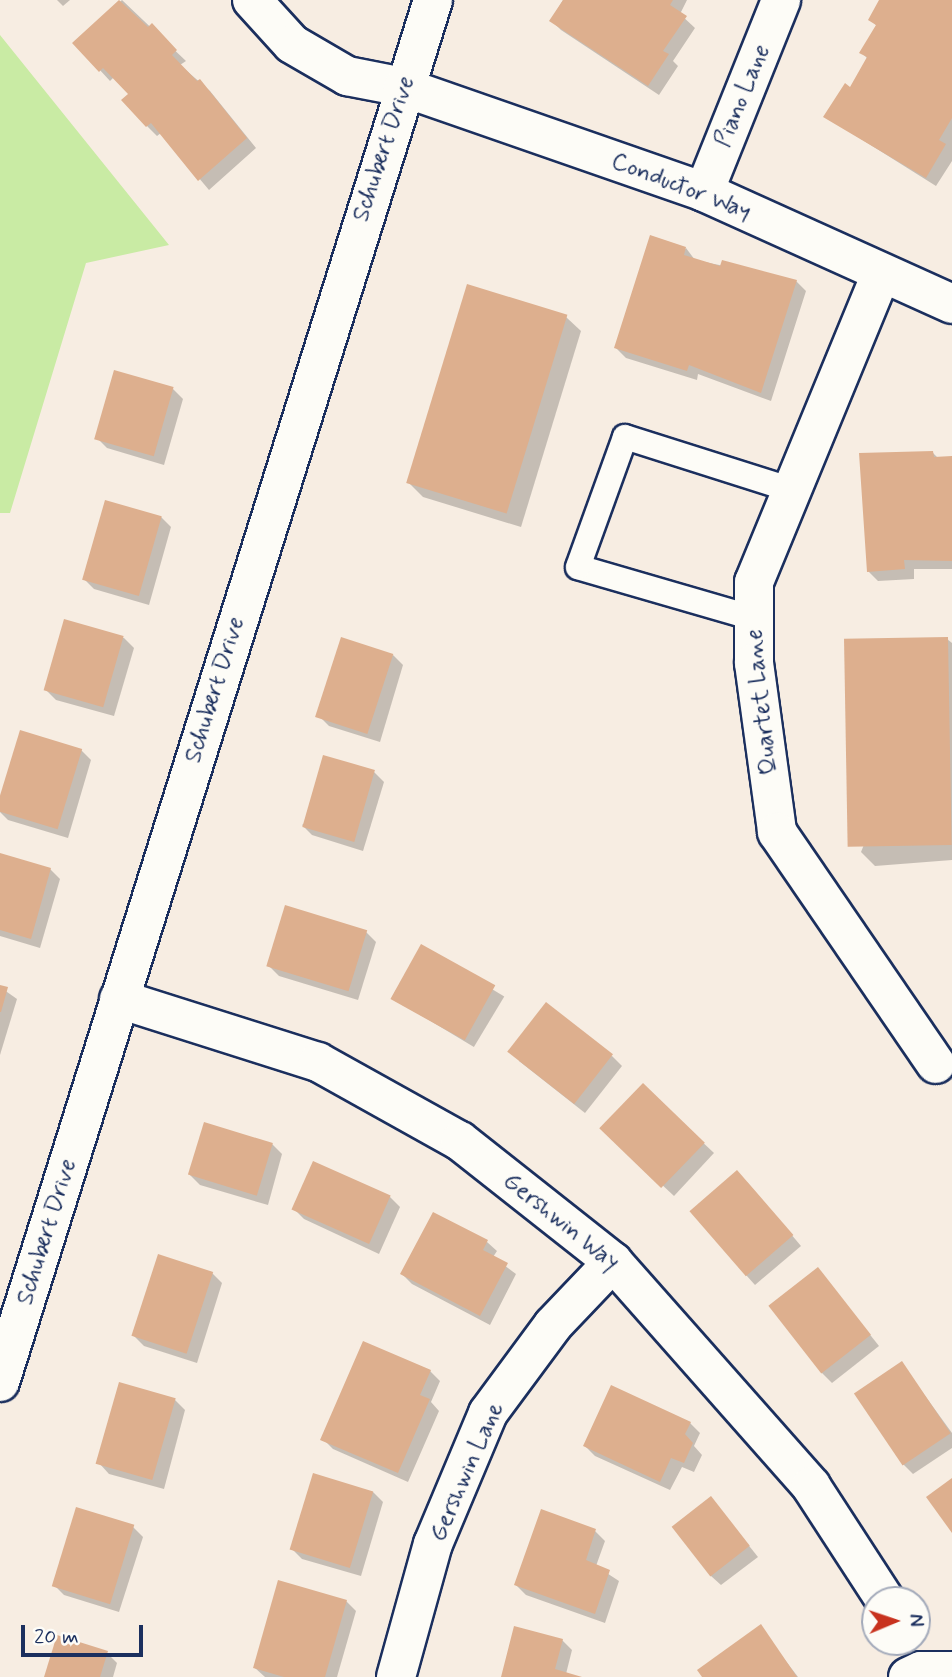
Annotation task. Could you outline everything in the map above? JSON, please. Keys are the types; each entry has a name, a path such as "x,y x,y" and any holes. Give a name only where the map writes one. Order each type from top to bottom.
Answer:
{"street":[{"name":"Conductor Way","path":"251,0 292,44 347,76 403,88 704,192 952,304"},
{"name":"Schubert Drive","path":"0,1382 403,88 433,0"},
{"name":"Piano Lane","path":"704,192 781,0"},
{"name":"Quartet Lane","path":"881,274 754,582 754,663 777,832 936,1064"},
{"name":"Gershwin Way","path":"119,999 318,1062 460,1141 613,1262 811,1486 876,1586"},
{"name":"Gershwin Lane","path":"396,1677 433,1544 488,1413 553,1325 613,1262"}],"lane":[{"path":"753,618 578,567 625,437 792,490"}],"green space":[{"path":"0,35 169,245 86,263 10,513 0,513"}],"building":[{"path":"119,0 148,27 152,23 177,50 172,55 197,81 200,79 247,138 198,181 151,123 146,127 121,100 128,94 103,68 99,72 72,43"},
{"path":"563,0 673,0 670,5 687,16 663,51 669,54 648,86 549,21"},
{"path":"879,0 952,0 952,118 939,140 946,144 926,178 823,117 845,83 850,87 867,57 859,53 876,25 868,20"},
{"path":"650,235 686,247 684,255 720,266 722,260 797,280 761,393 689,365 687,371 614,348"},
{"path":"467,284 567,315 507,514 406,483"},
{"path":"114,370 174,387 154,456 94,439"},
{"path":"933,451 934,457 952,456 952,561 904,560 905,569 867,572 859,453"},
{"path":"105,500 162,516 139,596 82,580"},
{"path":"64,619 124,636 103,707 44,690"},
{"path":"341,637 393,654 367,734 315,717"},
{"path":"948,637 952,845 848,847 844,639"},
{"path":"20,730 82,749 58,829 0,812 0,795"},
{"path":"323,755 375,770 354,842 302,827"},
{"path":"0,853 51,868 31,939 0,930"},
{"path":"285,905 367,930 349,991 266,966"},
{"path":"421,944 495,985 465,1040 390,999"},
{"path":"0,985 8,987 1,1012 0,1012"},
{"path":"546,1002 613,1054 574,1104 507,1052"},
{"path":"643,1083 705,1143 661,1188 599,1128"},
{"path":"204,1122 273,1143 257,1196 188,1175"},
{"path":"313,1161 391,1196 369,1244 291,1209"},
{"path":"737,1170 793,1235 746,1276 689,1211"},
{"path":"433,1212 488,1240 483,1250 508,1263 480,1316 400,1274"},
{"path":"158,1254 213,1272 187,1354 131,1336"},
{"path":"818,1267 871,1335 821,1374 768,1306"},
{"path":"363,1341 431,1370 420,1395 430,1399 398,1473 320,1440"},
{"path":"902,1361 951,1433 903,1466 854,1393"},
{"path":"119,1382 176,1398 152,1480 96,1464"},
{"path":"611,1385 691,1422 685,1434 693,1443 684,1463 671,1458 660,1482 583,1446"},
{"path":"313,1473 373,1491 350,1568 290,1550"},
{"path":"952,1478 952,1533 926,1497"},
{"path":"711,1496 750,1546 710,1576 672,1527"},
{"path":"76,1507 134,1525 110,1604 52,1586"},
{"path":"541,1509 596,1529 586,1560 610,1570 595,1614 514,1585"},
{"path":"278,1580 347,1600 325,1677 284,1677 253,1668"},
{"path":"761,1624 797,1677 702,1677 697,1670"},
{"path":"514,1626 563,1639 555,1669 582,1677 501,1677"},
{"path":"57,1635 108,1651 100,1677 44,1677"}]}
